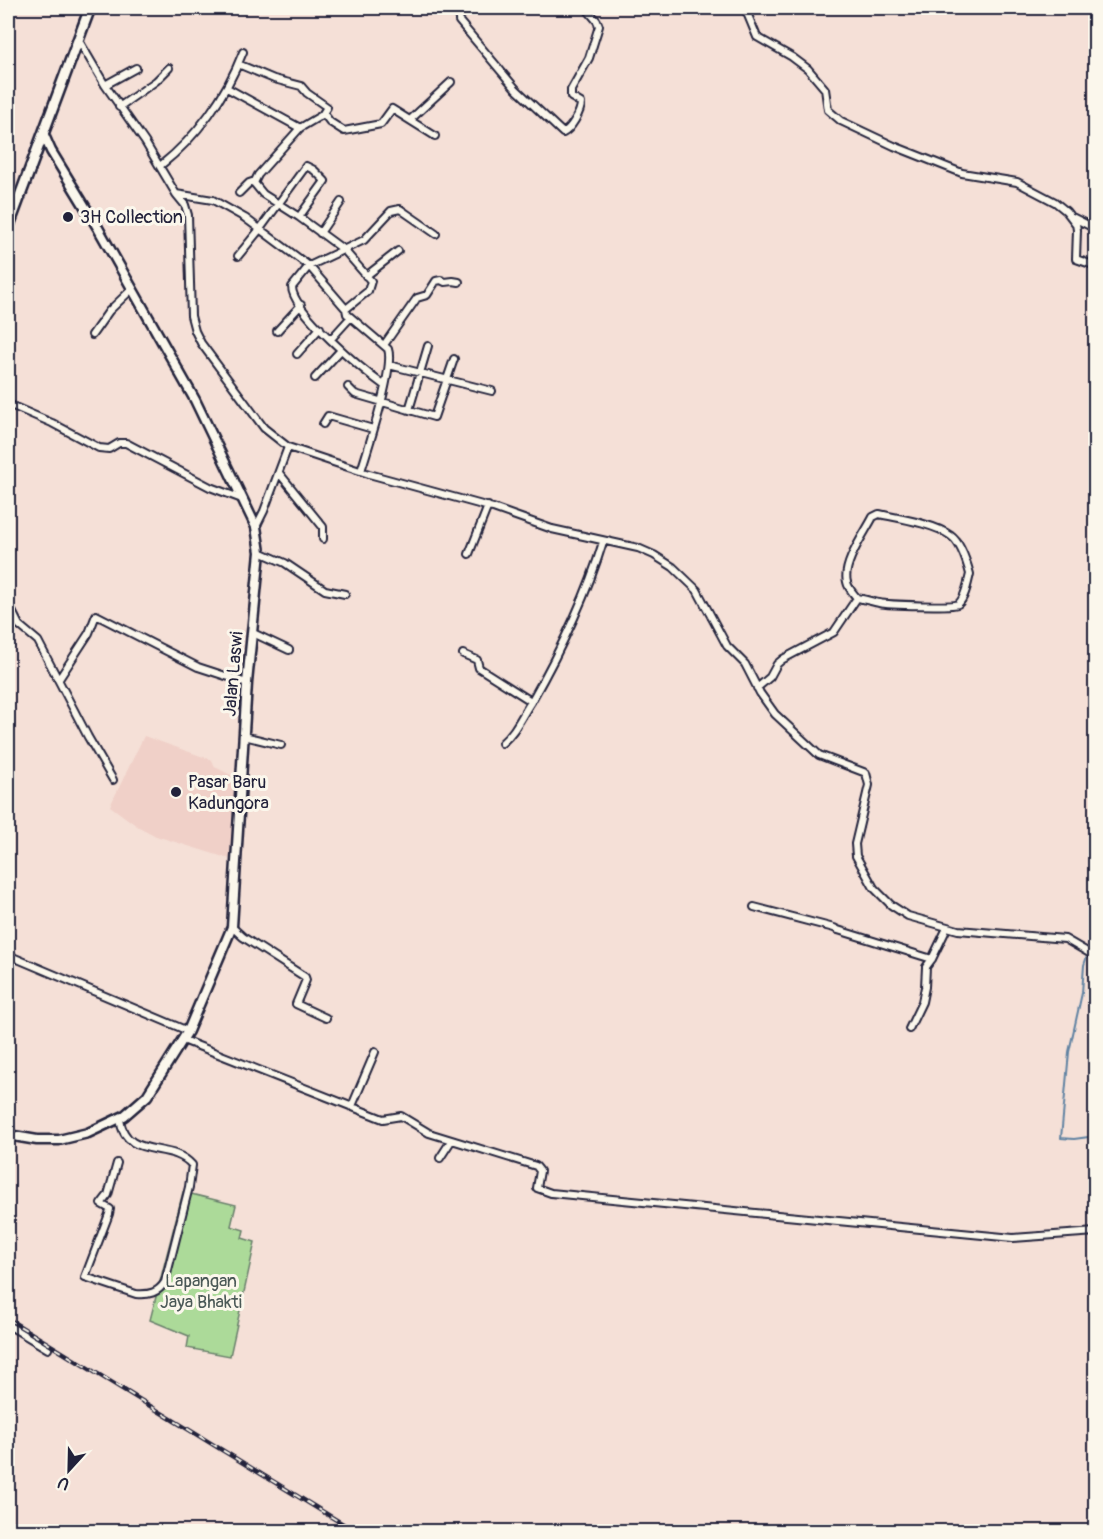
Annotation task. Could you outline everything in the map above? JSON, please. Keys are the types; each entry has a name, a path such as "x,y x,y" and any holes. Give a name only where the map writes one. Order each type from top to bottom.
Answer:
{"main road":[{"path":"8,228 90,8"}],"street":[{"path":"460,8 466,10 460,16 459,21 490,60 516,89 563,133 568,130 581,107 580,103 571,97 571,90 589,58 598,26 597,21 586,8"},
{"path":"745,8 758,37 808,69 825,89 828,110 841,121 894,146 962,173 1017,182 1055,202 1071,217 1077,230 1076,259 1095,265 1095,256"},
{"path":"78,38 119,107 185,206 188,215 191,316 195,331 201,343 264,429 288,447 361,471 488,506 552,529 638,548 673,567 697,590 724,641 745,664 757,688 775,714 819,755 866,772 868,785 855,844 856,856 874,888 891,905 908,916 947,928 1065,939 1095,957"},
{"path":"160,166 190,138 227,88 243,52"},
{"path":"238,64 274,79 301,86 327,107 321,115 300,128 255,181 249,183 239,194"},
{"path":"105,85 136,68"},
{"path":"119,107 156,81 169,68"},
{"path":"410,120 451,82"},
{"path":"227,88 300,128"},
{"path":"321,115 345,131 381,124 391,109 435,136"},
{"name":"Jalan Laswi","path":"8,1135 37,1140 58,1140 88,1133 120,1119 147,1096 188,1031 232,927 247,684 260,552 256,527 195,400 51,151 44,135"},
{"path":"238,256 279,204 303,168 308,166 325,181 299,217"},
{"path":"255,181 255,186 263,194 344,249 370,281 368,291 346,309"},
{"path":"176,194 213,200 260,229 309,266 346,309 350,318 390,352 390,365 385,386 361,471"},
{"path":"320,233 341,202"},
{"path":"385,386 362,369 320,328 291,291 291,287 309,266 364,240 391,211 396,209 400,209 436,234"},
{"path":"1071,217 1086,222 1095,229"},
{"path":"366,276 398,251"},
{"path":"384,345 417,298 427,295 436,281 459,282"},
{"path":"92,335 109,311 132,289"},
{"path":"277,331 301,305"},
{"path":"331,339 350,318"},
{"path":"297,354 320,328"},
{"path":"409,410 428,346"},
{"path":"315,378 341,350"},
{"path":"348,387 355,394 434,417 454,359"},
{"path":"390,365 492,391"},
{"path":"8,404 52,423 99,448 108,449 119,443 126,443 210,487 242,499"},
{"path":"323,424 328,416 373,429"},
{"path":"256,527 288,447"},
{"path":"279,472 323,527 323,539"},
{"path":"469,554 488,506"},
{"path":"879,514 918,522 951,535 957,542 970,574 961,601 957,605 908,606 857,598 847,584 848,568 873,517 879,514"},
{"path":"502,743 516,728 571,625 592,578 603,542"},
{"path":"260,552 285,563 325,590 345,594"},
{"path":"757,688 770,677 777,664 783,659 834,632 857,598"},
{"path":"8,603 19,625 38,641 113,780"},
{"path":"59,679 89,633 96,615 198,667 247,684"},
{"path":"253,633 289,650"},
{"path":"463,654 477,660 479,668 531,701"},
{"path":"244,736 281,745"},
{"path":"754,907 831,927 932,959"},
{"path":"232,927 243,937 305,977 306,980 296,1004 326,1018"},
{"path":"909,1029 922,1002 925,987 924,973 947,928"},
{"path":"8,955 188,1031"},
{"path":"183,1040 383,1119 401,1116 423,1130 451,1141 536,1166 540,1171 537,1188 551,1193 1012,1238 1095,1232"},
{"path":"352,1107 375,1052"},
{"path":"117,1163 108,1195 101,1204 110,1209 109,1214 86,1277 145,1295 155,1292 165,1282 189,1187 192,1165 189,1161 175,1155 130,1141 122,1131 120,1119"},
{"path":"440,1158 451,1141"},
{"path":"1095,1269 1095,1276"},
{"path":"8,1325 48,1350"}],"shaded area":[{"name":"Pasar Baru Kadungora","path":"144,736 212,760 215,767 235,777 230,859 156,836 137,826 110,806"}],"green space":[{"name":"Lapangan Jaya Bhakti","path":"183,1192 236,1205 231,1226 244,1230 242,1238 255,1242 230,1356 187,1348 189,1336 150,1320"}],"waterway":[{"path":"1092,942 1084,965 1082,993 1069,1052 1061,1138 1096,1136"},
{"path":"1096,1201 1091,1223 1096,1236"}],"railway":[{"path":"8,1319 356,1532"}],"place":[{"name":"3H Collection","path":"68,217"},
{"name":"Pasar Baru Kadungora","path":"176,792"}]}
